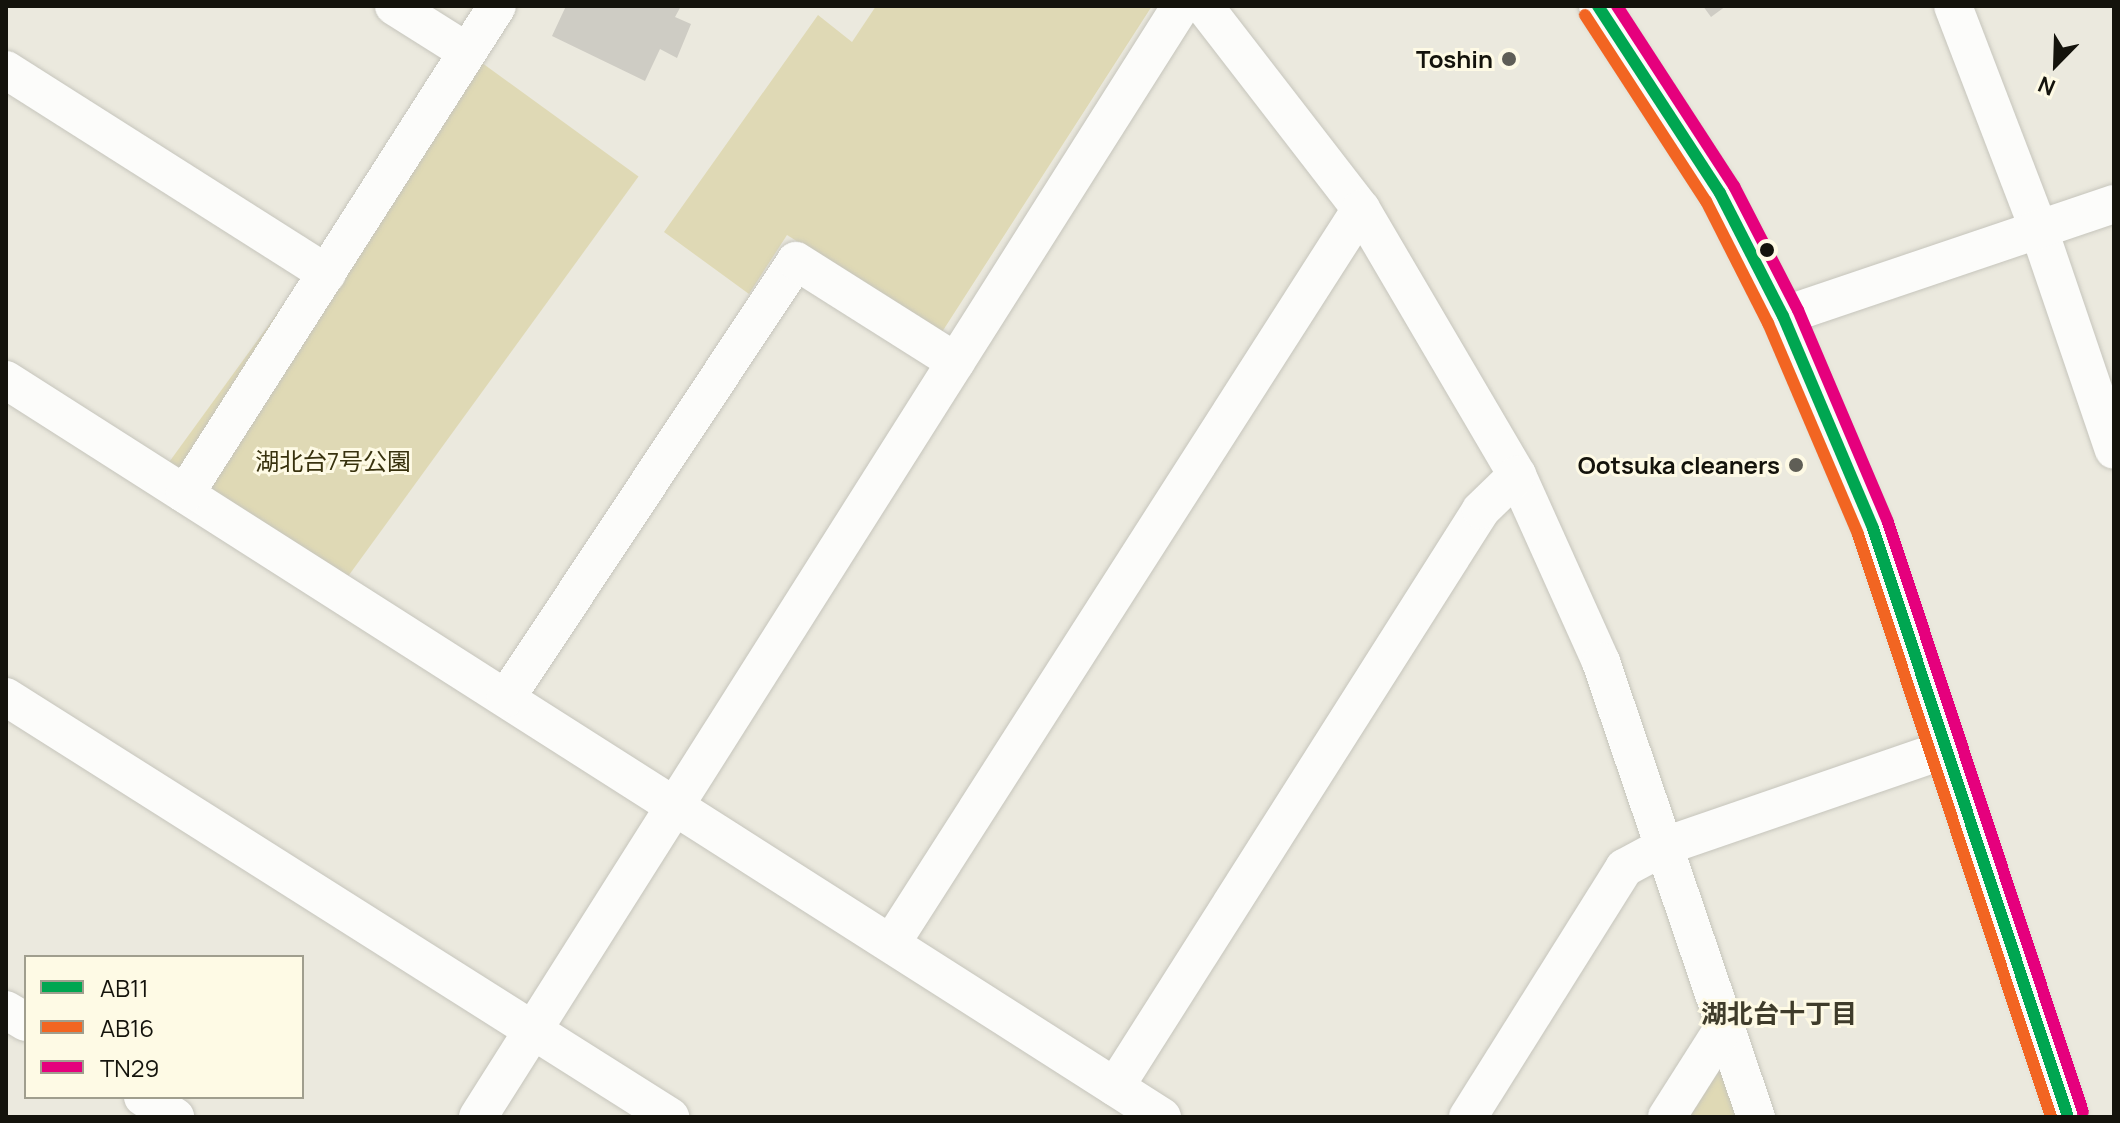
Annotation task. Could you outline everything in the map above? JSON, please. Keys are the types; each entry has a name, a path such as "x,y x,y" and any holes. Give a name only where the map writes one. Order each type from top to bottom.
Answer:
{"street":[{"path":"394,6 467,52"},
{"path":"185,494 497,6"},
{"path":"478,1117 1181,6"},
{"path":"1204,6 1361,209 1517,475 1601,662 1756,1117"},
{"path":"1598,6 1720,193 1783,316 1873,528 2068,1117"},
{"path":"1953,6 2039,230 2114,450"},
{"path":"6,70 327,274"},
{"path":"1783,316 2114,204"},
{"path":"892,942 1361,209"},
{"path":"506,698 796,261 956,362"},
{"path":"6,380 892,942 1162,1117"},
{"path":"1115,1087 1481,510 1517,475"},
{"path":"6,697 670,1117"},
{"path":"1468,1117 1624,868 1665,846 1947,749"},
{"path":"6,1010 24,1021"},
{"path":"1667,1117 1726,1024"},
{"path":"146,1099 175,1117"}],"green space":[{"path":"876,6 1152,6 942,332 787,235 749,294 664,232 818,15 852,42"},
{"name":"湖北台7号公園","path":"467,52 639,177 331,601 159,476"},
{"path":"1726,1024 1756,1117 1667,1117"}],"building":[{"path":"566,6 681,6 675,17 691,24 677,58 660,49 645,81 552,36"},
{"path":"1703,6 1726,6 1711,17"}],"transit line":[{"name":"AB11","path":"1598,6 1720,193 1783,316 1873,528 2068,1117"},
{"name":"TN29","path":"1617,6 1734,186 1798,310 1888,522 2083,1112"},
{"name":"AB16","path":"1585,15 1706,201 1768,323 1858,534 2051,1117"}],"place":[{"name":"Toshin","path":"1509,59"},
{"name":"Ootsuka cleaners","path":"1796,465"}],"district":[{"name":"湖北台十丁目","path":"1779,1014"}]}
